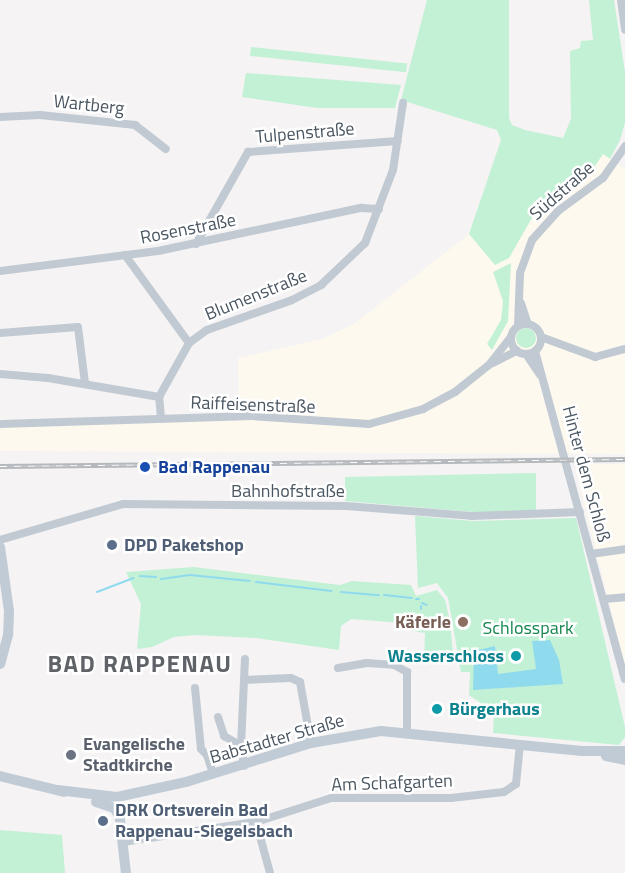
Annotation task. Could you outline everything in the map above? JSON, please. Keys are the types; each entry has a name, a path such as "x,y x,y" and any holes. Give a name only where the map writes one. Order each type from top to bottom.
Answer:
{"street":[{"path":"621,0 625,30"},
{"name":"Blumenstraße","path":"159,397 189,343 207,330 292,300 321,285 365,243 393,170 403,103"},
{"name":"Wartberg","path":"0,117 40,115 135,125 166,149"},
{"name":"Tulpenstraße","path":"196,244 248,152 398,141"},
{"name":"Südstraße","path":"518,326 518,296 524,254 532,240 558,211 603,178 625,146"},
{"name":"Rosenstraße","path":"0,271 196,244 360,208 379,209"},
{"path":"124,255 189,343"},
{"name":"Südstraße","path":"518,296 528,324"},
{"path":"518,326 528,324 541,337 595,357 625,349"},
{"name":"Raiffeisenstraße","path":"489,365 518,326"},
{"path":"0,333 78,327 85,383"},
{"path":"511,337 517,351 526,354 535,351 541,337"},
{"name":"Raiffeisenstraße","path":"0,424 161,418 278,417 369,424 423,409 455,392 489,365 517,351"},
{"name":"Hinter dem Schloß","path":"535,351 625,679"},
{"name":"Hinter dem Schloß","path":"526,354 545,381"},
{"path":"0,374 85,383 159,397 161,418"},
{"name":"Bahnhofstraße","path":"0,540 123,504 346,506 471,516 580,512"},
{"path":"0,547 9,635 0,664"},
{"path":"591,554 625,549"},
{"path":"604,599 625,597"},
{"path":"244,765 241,746 245,659"},
{"path":"338,668 367,663 394,665 407,672 407,732"},
{"path":"244,680 291,678 300,682 311,743"},
{"path":"195,688 201,749 207,755 213,774"},
{"path":"218,717 224,736 241,746"},
{"name":"Babstadter Straße","path":"117,797 213,774 311,743 360,733 407,732 591,751 625,751"},
{"name":"Am Schafgarten","path":"123,842 256,822 331,798 451,798 504,792 516,784 520,744"},
{"name":"Babstadter Straße","path":"591,751 625,760"},
{"path":"0,768 32,781 117,797"},
{"path":"0,776 20,777"},
{"path":"47,784 58,790 107,805 120,817"},
{"path":"58,790 117,797"},
{"path":"117,797 126,873"},
{"path":"256,822 270,873"}],"shaded area":[{"path":"603,154 625,169 625,454 0,451 0,419 239,418 238,358 322,339 354,324 469,234 495,265 509,258 533,216 593,169"},
{"path":"586,464 625,464 625,665 575,468 585,469"}],"green space":[{"path":"427,0 509,0 509,118 512,125 525,130 563,138 571,119 570,51 580,48 581,41 593,40 589,0 614,0 625,72 625,123 620,140 610,159 603,154 593,169 533,216 509,258 495,265 469,234 501,140 497,130 401,100"},
{"path":"251,47 407,63 406,72 250,56"},
{"path":"246,73 401,85 395,108 317,108 242,97"},
{"path":"511,263 508,321 492,350 487,344 501,320 503,301 493,272"},
{"path":"526,328 533,331 536,338 533,345 526,348 519,345 516,338 519,331"},
{"path":"536,473 536,512 473,512 345,501 345,477"},
{"name":"Schlosspark","path":"415,516 473,521 576,518 625,727 625,737 619,745 493,733 494,712 469,695 470,672 461,672 448,598 437,583 418,588"},
{"path":"194,567 340,585 352,581 411,585 416,596 437,590 445,600 450,621 453,654 424,663 425,633 409,630 403,623 351,619 341,626 339,650 256,638 196,635 174,637 152,647 137,649 141,604 126,572"},
{"path":"0,830 62,835 65,873 0,873"}],"water":[{"path":"550,640 559,660 563,684 473,690 474,651 495,646 498,674 536,669 532,641"}],"waterway":[{"path":"161,579 190,575 250,581"},
{"path":"140,576 156,577"},
{"path":"97,592 133,578"},
{"path":"256,582 331,591"},
{"path":"341,592 379,595"},
{"path":"384,595 412,598"},
{"path":"422,603 427,605"}],"railway":[{"path":"0,466 625,459"}],"place":[{"name":"Bad Rappenau","path":"145,467"},
{"name":"DPD Paketshop","path":"112,545"},
{"name":"Käferle","path":"463,622"},
{"name":"Wasserschloss","path":"516,656"},
{"name":"Bürgerhaus","path":"437,709"},
{"name":"Evangelische Stadtkirche","path":"71,755"},
{"name":"DRK Ortsverein Bad Rappenau-Siegelsbach","path":"103,821"}],"district":[{"name":"BAD RAPPENAU","path":"140,664"}]}
